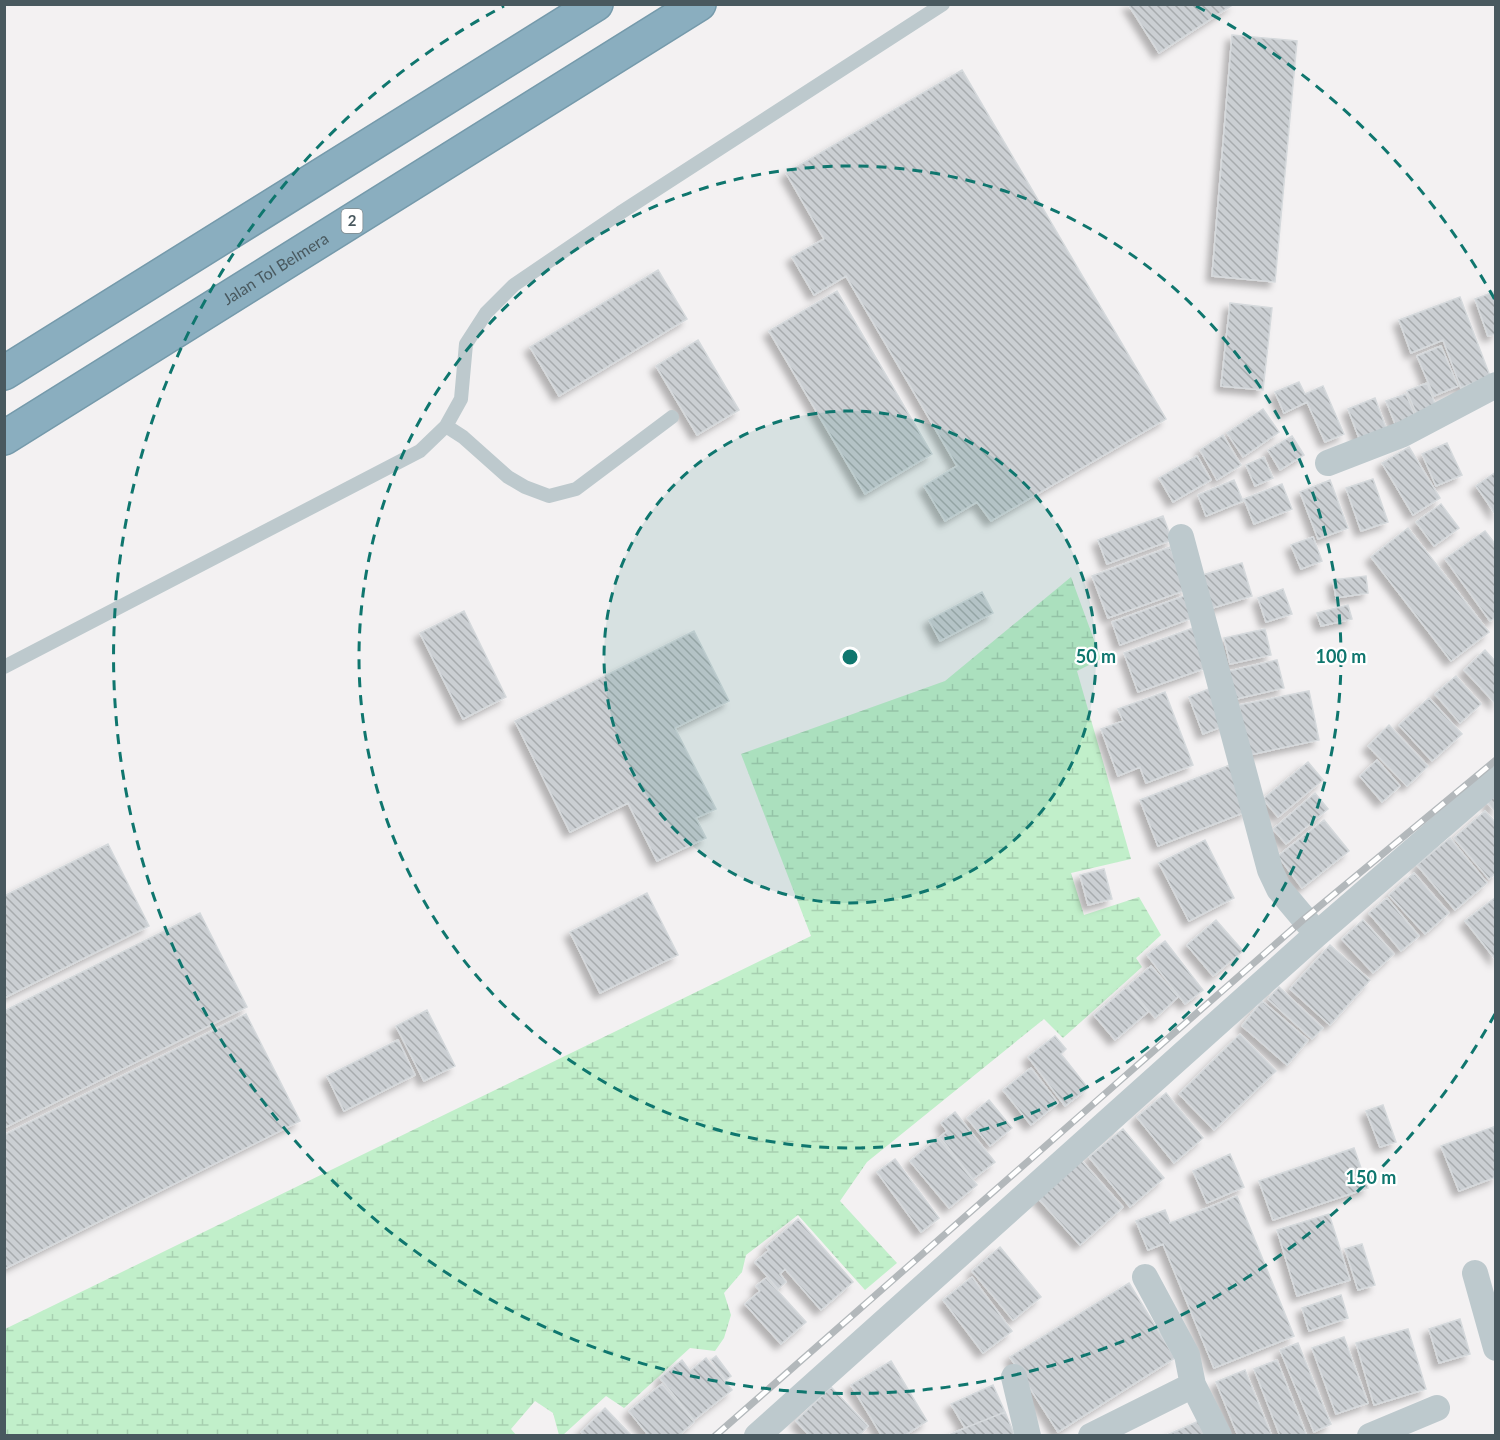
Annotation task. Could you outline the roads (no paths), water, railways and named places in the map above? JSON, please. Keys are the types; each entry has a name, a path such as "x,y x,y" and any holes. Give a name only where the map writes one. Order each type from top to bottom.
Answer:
{"highway":[{"path":"4,373 596,4"},
{"name":"Jalan Tol Belmera","path":"4,438 699,4"}],"street":[{"path":"1328,463 1403,434 1496,385"},
{"path":"1182,537 1270,870 1279,889 1317,934"},
{"path":"757,1436 1317,934 1496,779"},
{"path":"1475,1273 1496,1348"},
{"path":"1145,1276 1187,1355 1193,1385 1219,1436"},
{"path":"1014,1377 1028,1436"},
{"path":"1091,1436 1193,1385"},
{"path":"1370,1436 1437,1408"}],"lane":[{"path":"4,666 420,451 446,426 461,399 466,344 486,313 514,285 620,213 943,4"},
{"path":"446,426 463,437 508,477 525,487 549,496 576,489 672,417"}],"railway":[{"path":"715,1436 1304,919 1496,760"}]}
